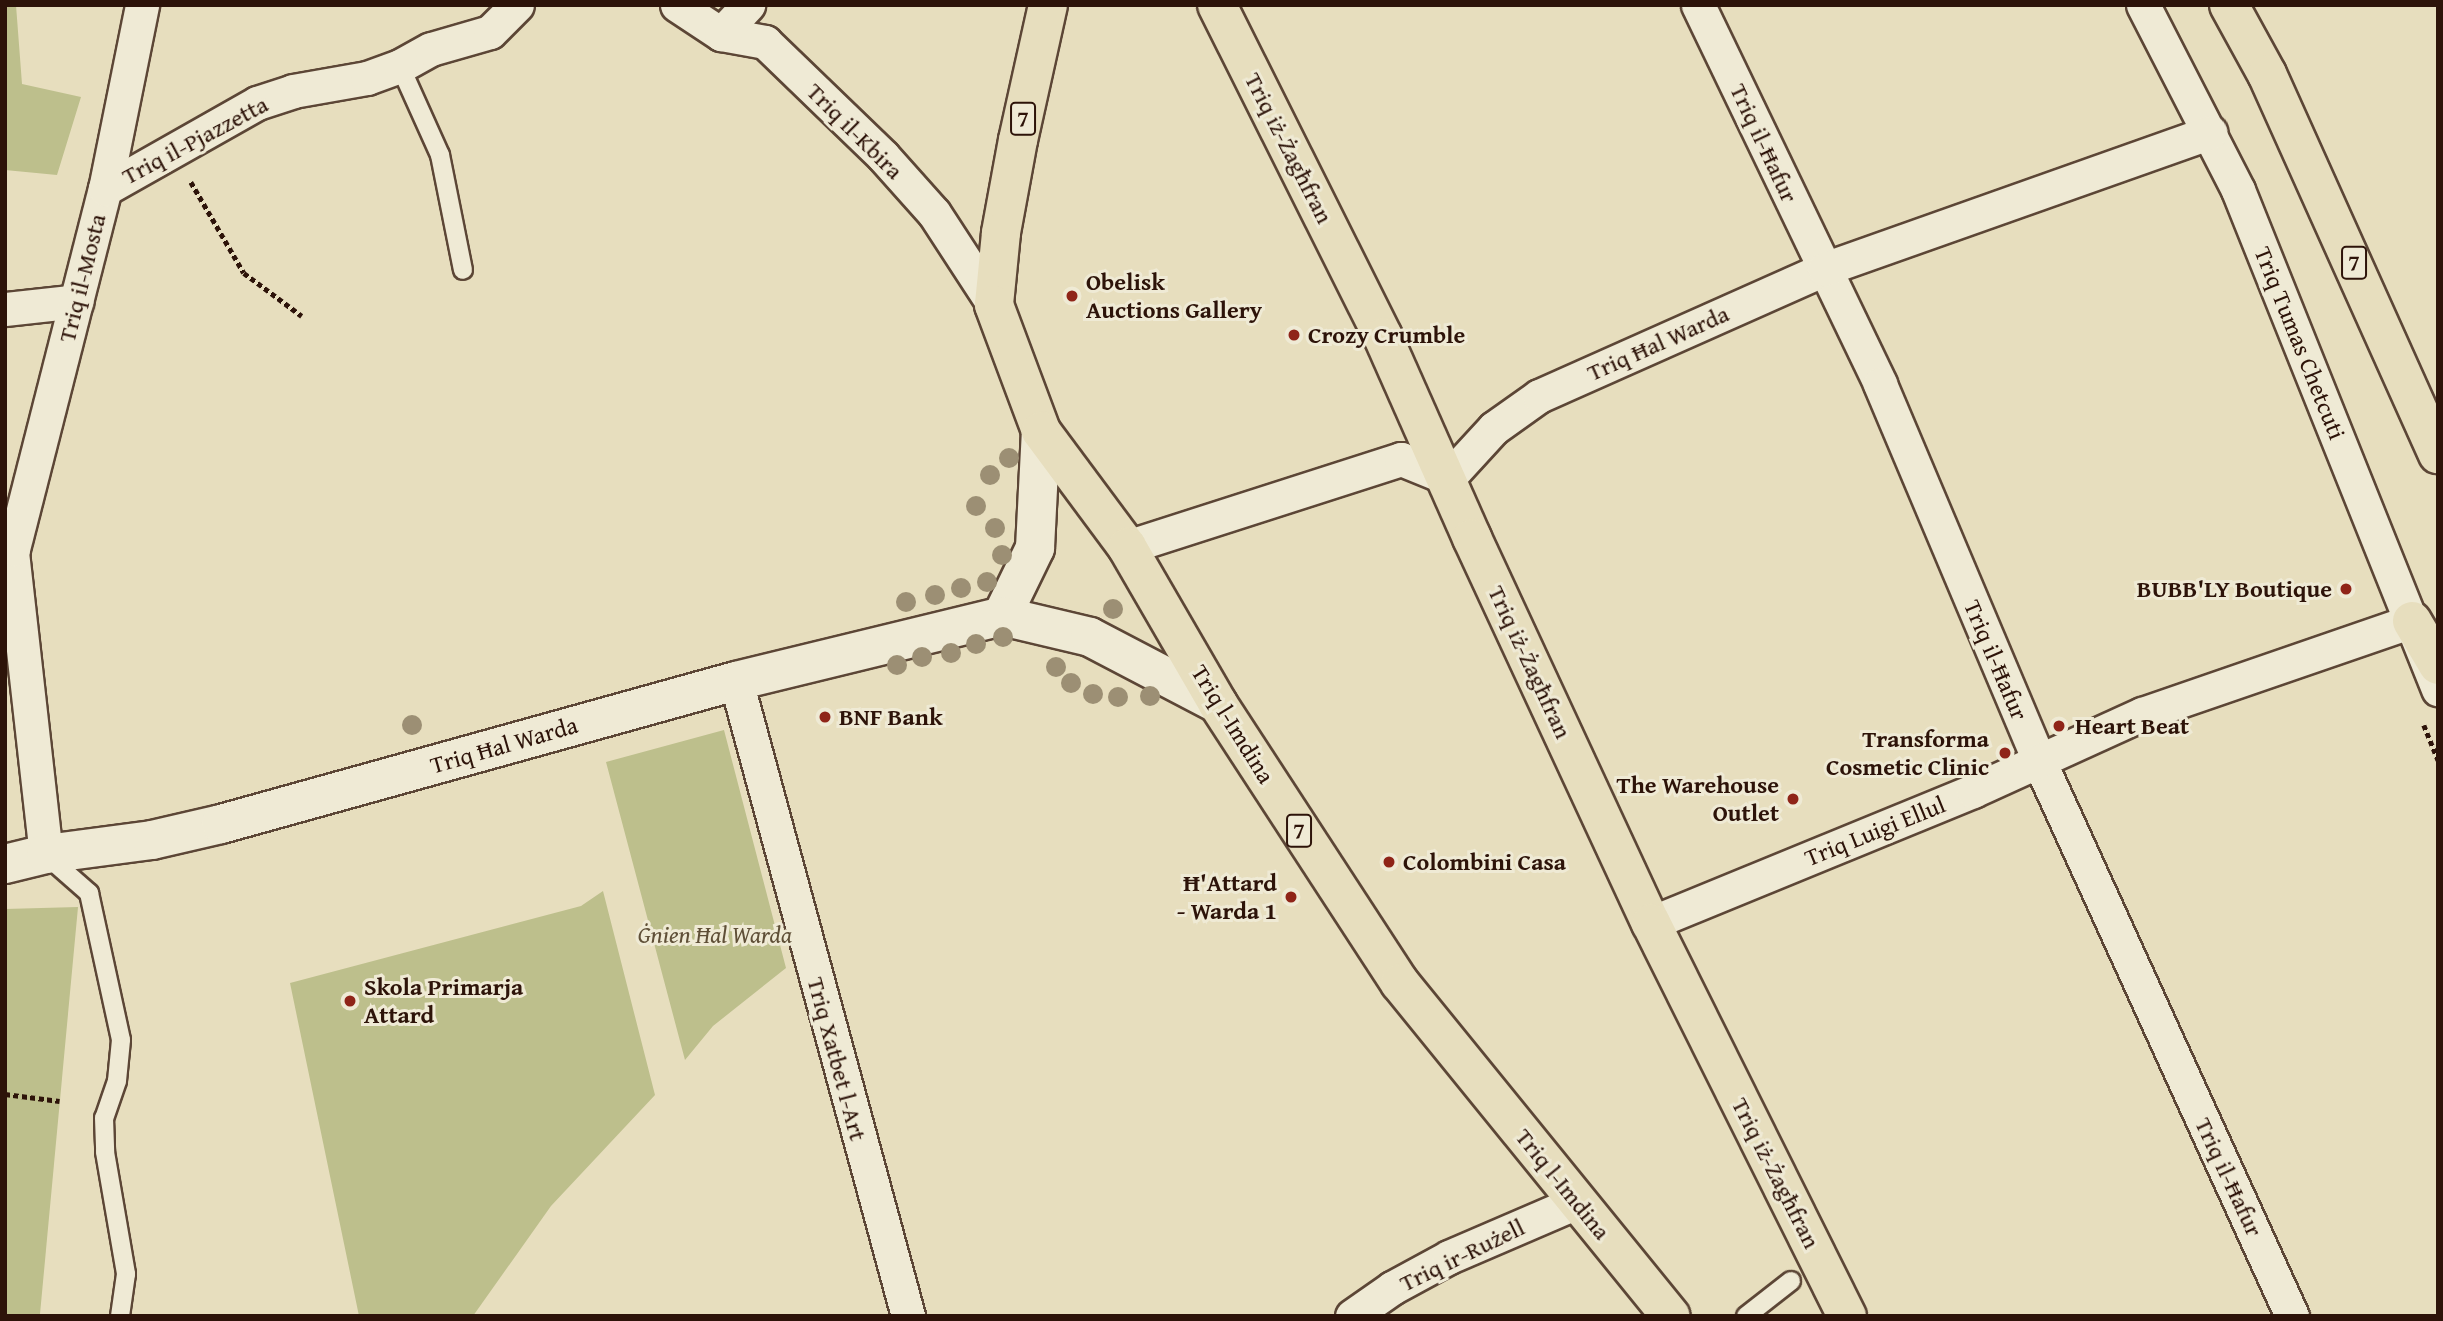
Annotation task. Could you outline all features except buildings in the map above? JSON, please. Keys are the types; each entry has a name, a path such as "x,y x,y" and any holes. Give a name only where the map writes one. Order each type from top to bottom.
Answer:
{"highway":[{"name":"7","path":"994,305 1001,233 1048,5"},
{"name":"Triq iż-Żagħfran","path":"1217,5 1384,337 1472,538 1651,923 1847,1316"},
{"name":"7","path":"2229,5 2290,122 2438,454"},
{"name":"Triq l-Imdina","path":"994,305 1041,431 1127,547 1219,704 1400,983 1671,1316"},
{"path":"2412,621 2438,665"}],"street":[{"name":"Triq il-Mosta","path":"46,854 8,548 77,300 104,189 142,5"},
{"name":"Triq il-Pjazzetta","path":"104,189 257,103 293,91 367,78 400,66 431,49 489,32 517,5"},
{"name":"Triq il-Kbira","path":"677,5 721,34 765,42 864,138 934,213 994,305"},
{"path":"721,34 748,5"},
{"name":"Triq il-Ħafur","path":"1698,5 1880,384 2040,763 2292,1316"},
{"name":"Triq Tumas Chetcuti","path":"2143,5 2238,190 2438,689"},
{"name":"Triq Ħal Warda","path":"1448,478 1494,428 1539,396 1824,269 2210,132"},
{"path":"5,309 77,300"},
{"path":"1002,615 1035,548 1041,431"},
{"path":"1127,547 1401,459 1448,478"},
{"name":"Triq Ħal Warda","path":"5,864 46,854 152,840 221,824 736,681 1002,615 1090,637 1219,704"},
{"name":"Triq Luigi Ellul","path":"1651,923 2040,763 2142,715 2412,621"},
{"name":"Triq Xatbet l-Art","path":"736,681 908,1316"},
{"name":"Triq ir-Rużell","path":"1352,1316 1392,1288 1449,1257 1577,1202"}],"lane":[{"path":"400,66 440,156 463,270"},
{"path":"46,854 89,893 121,1040 117,1081 104,1118 105,1152 126,1274 120,1316"},
{"path":"1746,1316 1791,1282"}],"path":[{"path":"172,150 244,273 302,316"},
{"path":"5,1094 60,1101"}],"green space":[{"path":"5,5 16,5 22,84 81,97 57,175 5,170"},
{"name":"Ġnien Ħal Warda","path":"724,730 786,968 713,1026 685,1060 606,762"},
{"path":"603,891 655,1095 551,1206 473,1316 359,1316 290,983 581,906"},
{"path":"78,907 40,1314 5,1316 5,909"}],"place":[{"name":"Obelisk Auctions Gallery","path":"1072,296"},
{"name":"Crozy Crumble","path":"1294,335"},
{"name":"BUBB'LY Boutique","path":"2346,589"},
{"name":"BNF Bank","path":"825,717"},
{"name":"Heart Beat","path":"2059,726"},
{"name":"Transforma Cosmetic Clinic","path":"2005,753"},
{"name":"The Warehouse Outlet","path":"1793,799"},
{"name":"Colombini Casa","path":"1389,862"},
{"name":"Ħ'Attard - Warda 1","path":"1291,897"},
{"name":"Skola Primarja Attard","path":"350,1001"}]}
